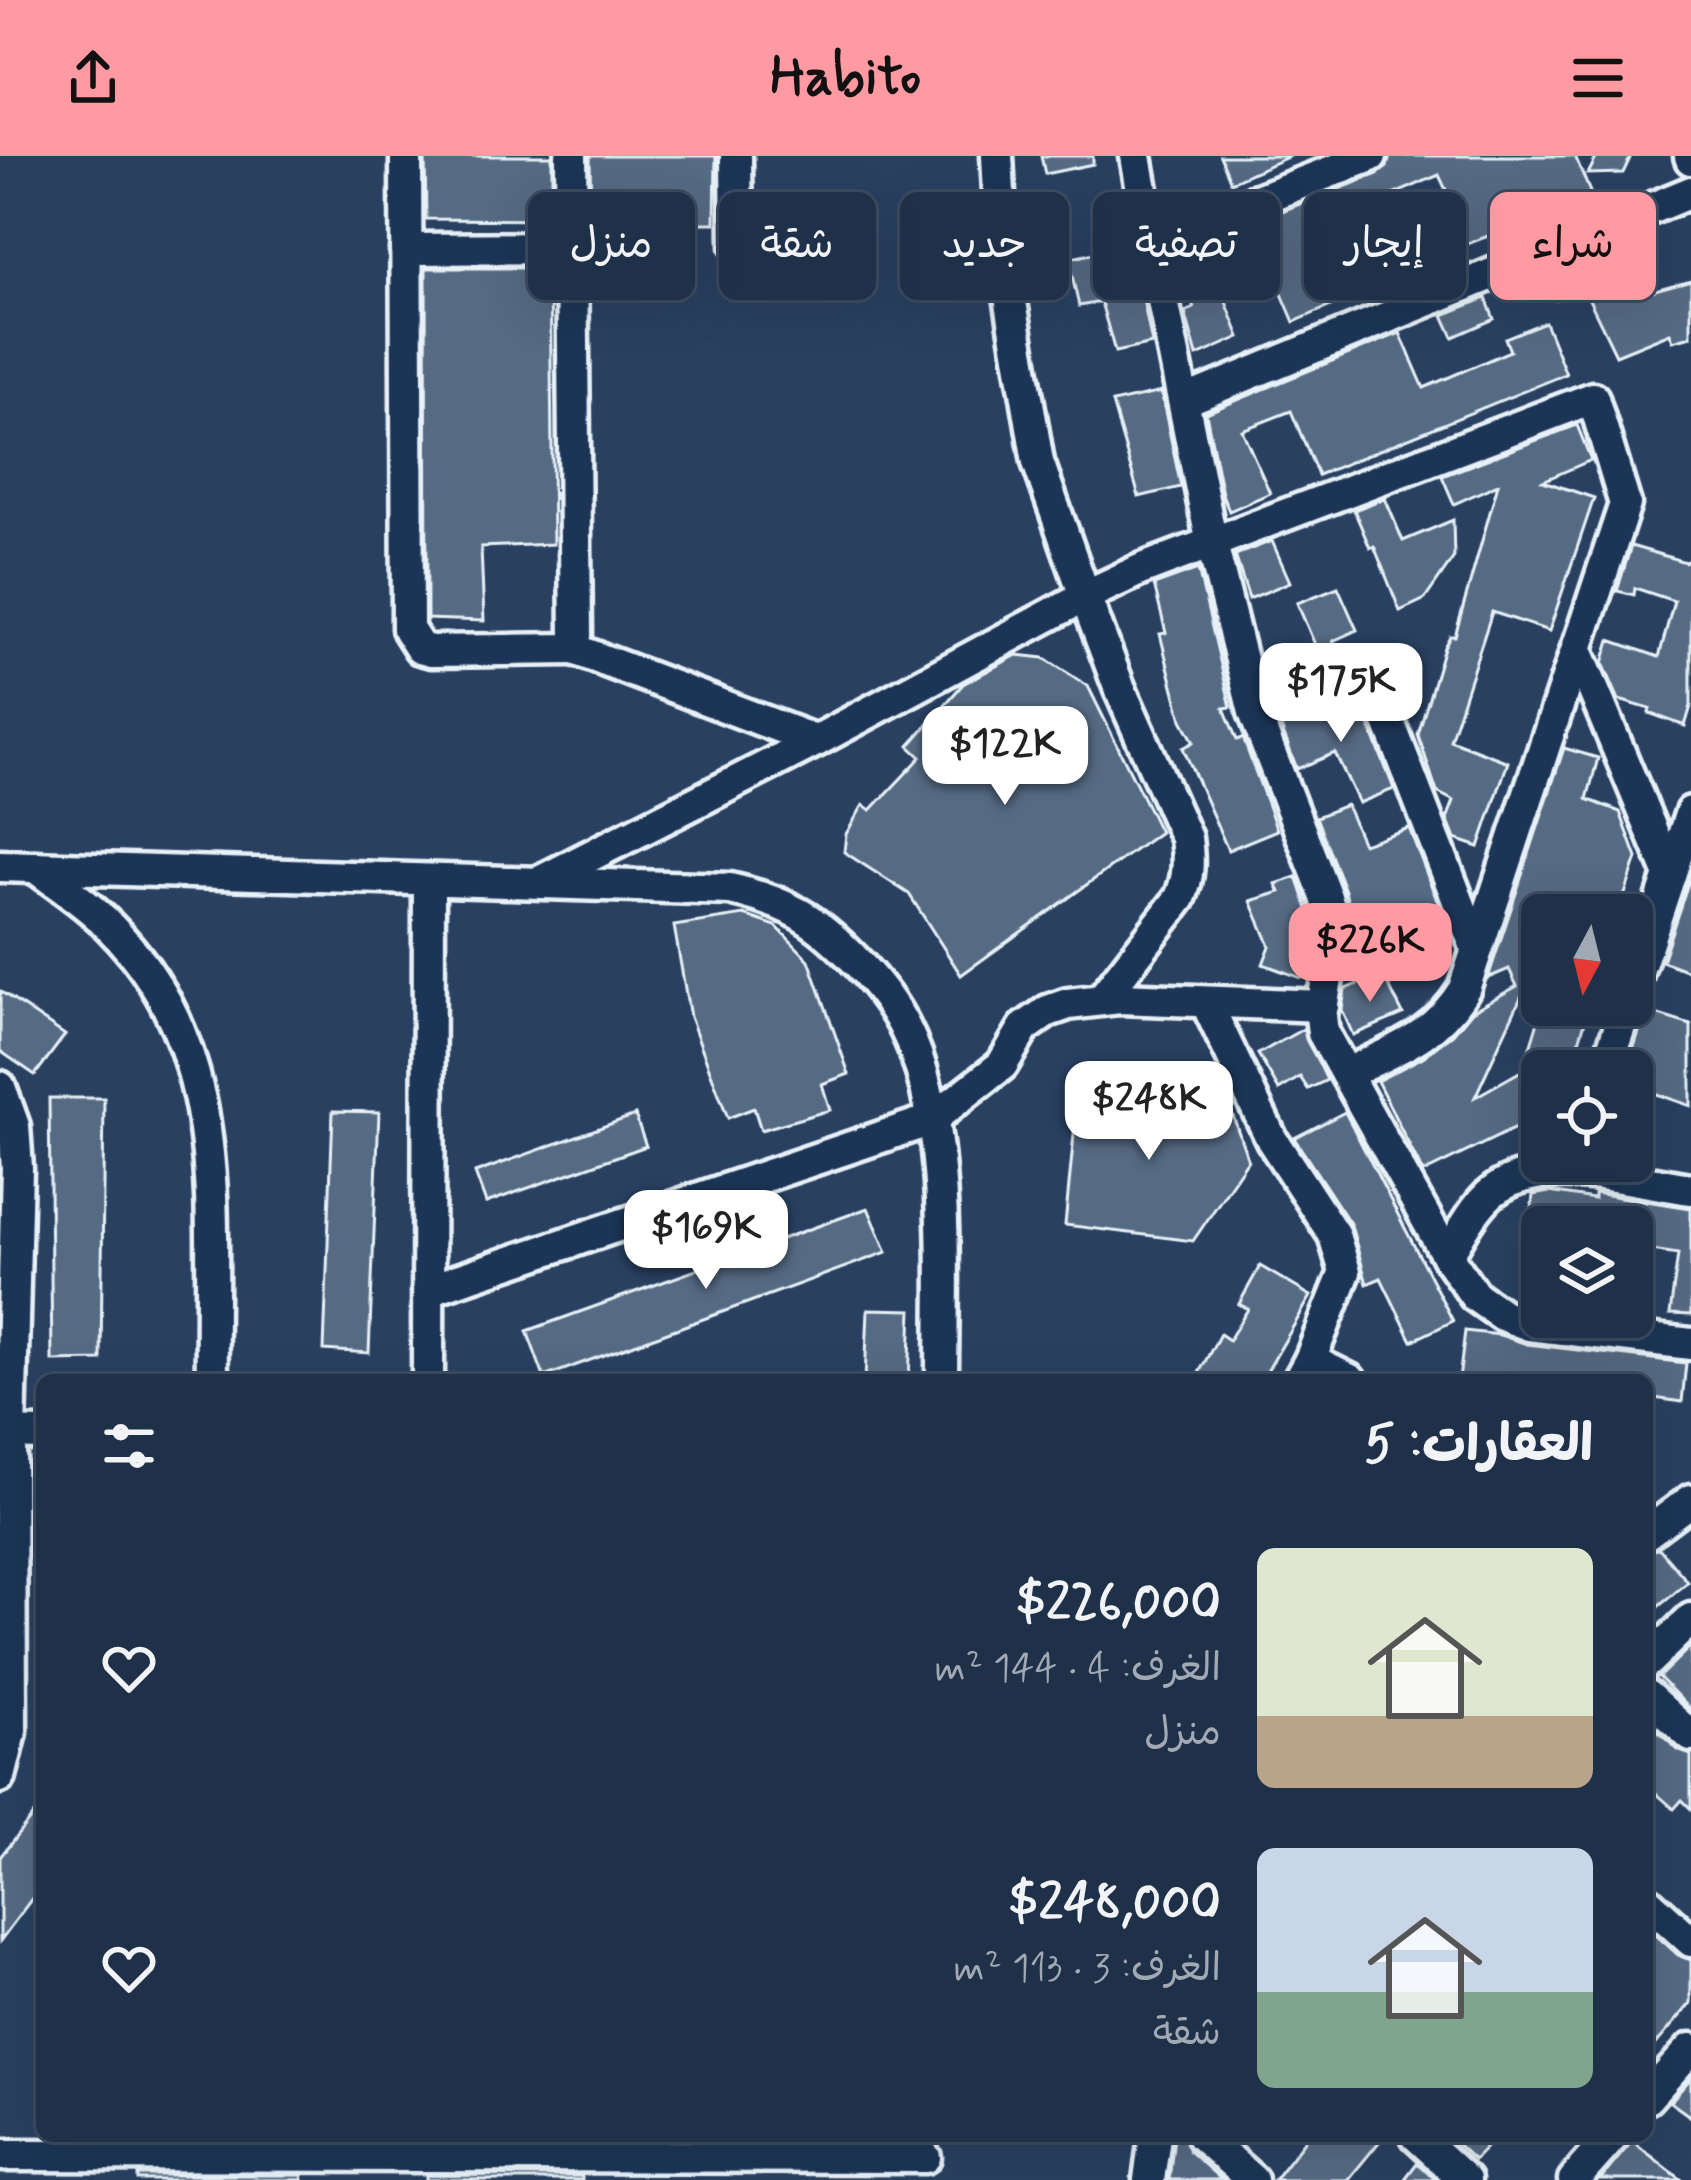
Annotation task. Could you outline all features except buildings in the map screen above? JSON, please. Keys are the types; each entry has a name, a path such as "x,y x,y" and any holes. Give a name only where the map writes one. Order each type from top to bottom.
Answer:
{"street":[{"path":"406,156 407,605 411,639 431,651 574,649 816,741"},
{"path":"571,156 571,192"},
{"path":"736,156 736,192"},
{"path":"997,156 1002,249 1038,462 1119,687 1186,838 1189,860 1188,880 1180,898 1102,998"},
{"path":"1136,156 1142,192"},
{"path":"1279,192 1372,156"},
{"path":"1184,401 1691,192"},
{"path":"406,250 528,249"},
{"path":"573,300 574,649"},
{"path":"1163,300 1212,544 1254,712 1335,928 1323,1033 1475,1296 1502,1315 1529,1325 1691,1344"},
{"path":"536,883 1140,570 1593,398 1625,504 1464,989 1430,1032 1346,1074"},
{"path":"1577,650 1670,875"},
{"path":"1370,670 1478,950"},
{"path":"1653,926 1691,812"},
{"path":"0,866 730,890 796,909 830,934 871,977 904,1025 920,1065 942,1222 942,1374"},
{"path":"35,867 101,917 140,962 167,1001 188,1046 202,1094 209,1146 212,1374"},
{"path":"428,1374 429,880"},
{"path":"431,1289 931,1120 1002,1065 1024,1028 1048,1011 1102,998 1323,1006"},
{"path":"1206,1001 1272,1140 1334,1235 1345,1272 1304,1370"},
{"path":"0,1087 14,1126 17,1168 5,1433 11,1732 0,1777"},
{"path":"1448,1256 1491,1194 1521,1177"},
{"path":"1653,1182 1691,1189"},
{"path":"5,1433 36,1434"},
{"path":"1653,1527 1691,1500"},
{"path":"1653,1656 1691,1619"},
{"path":"1653,1701 1691,1736"},
{"path":"1653,1906 1691,1941"},
{"path":"1653,2091 1691,2049"},
{"path":"1149,2180 1154,2142"},
{"path":"1209,2142 1252,2180"},
{"path":"1424,2142 1465,2180"},
{"path":"1574,2180 1608,2142"},
{"path":"0,2155 138,2145 429,2145 628,2157 926,2158"}]}
